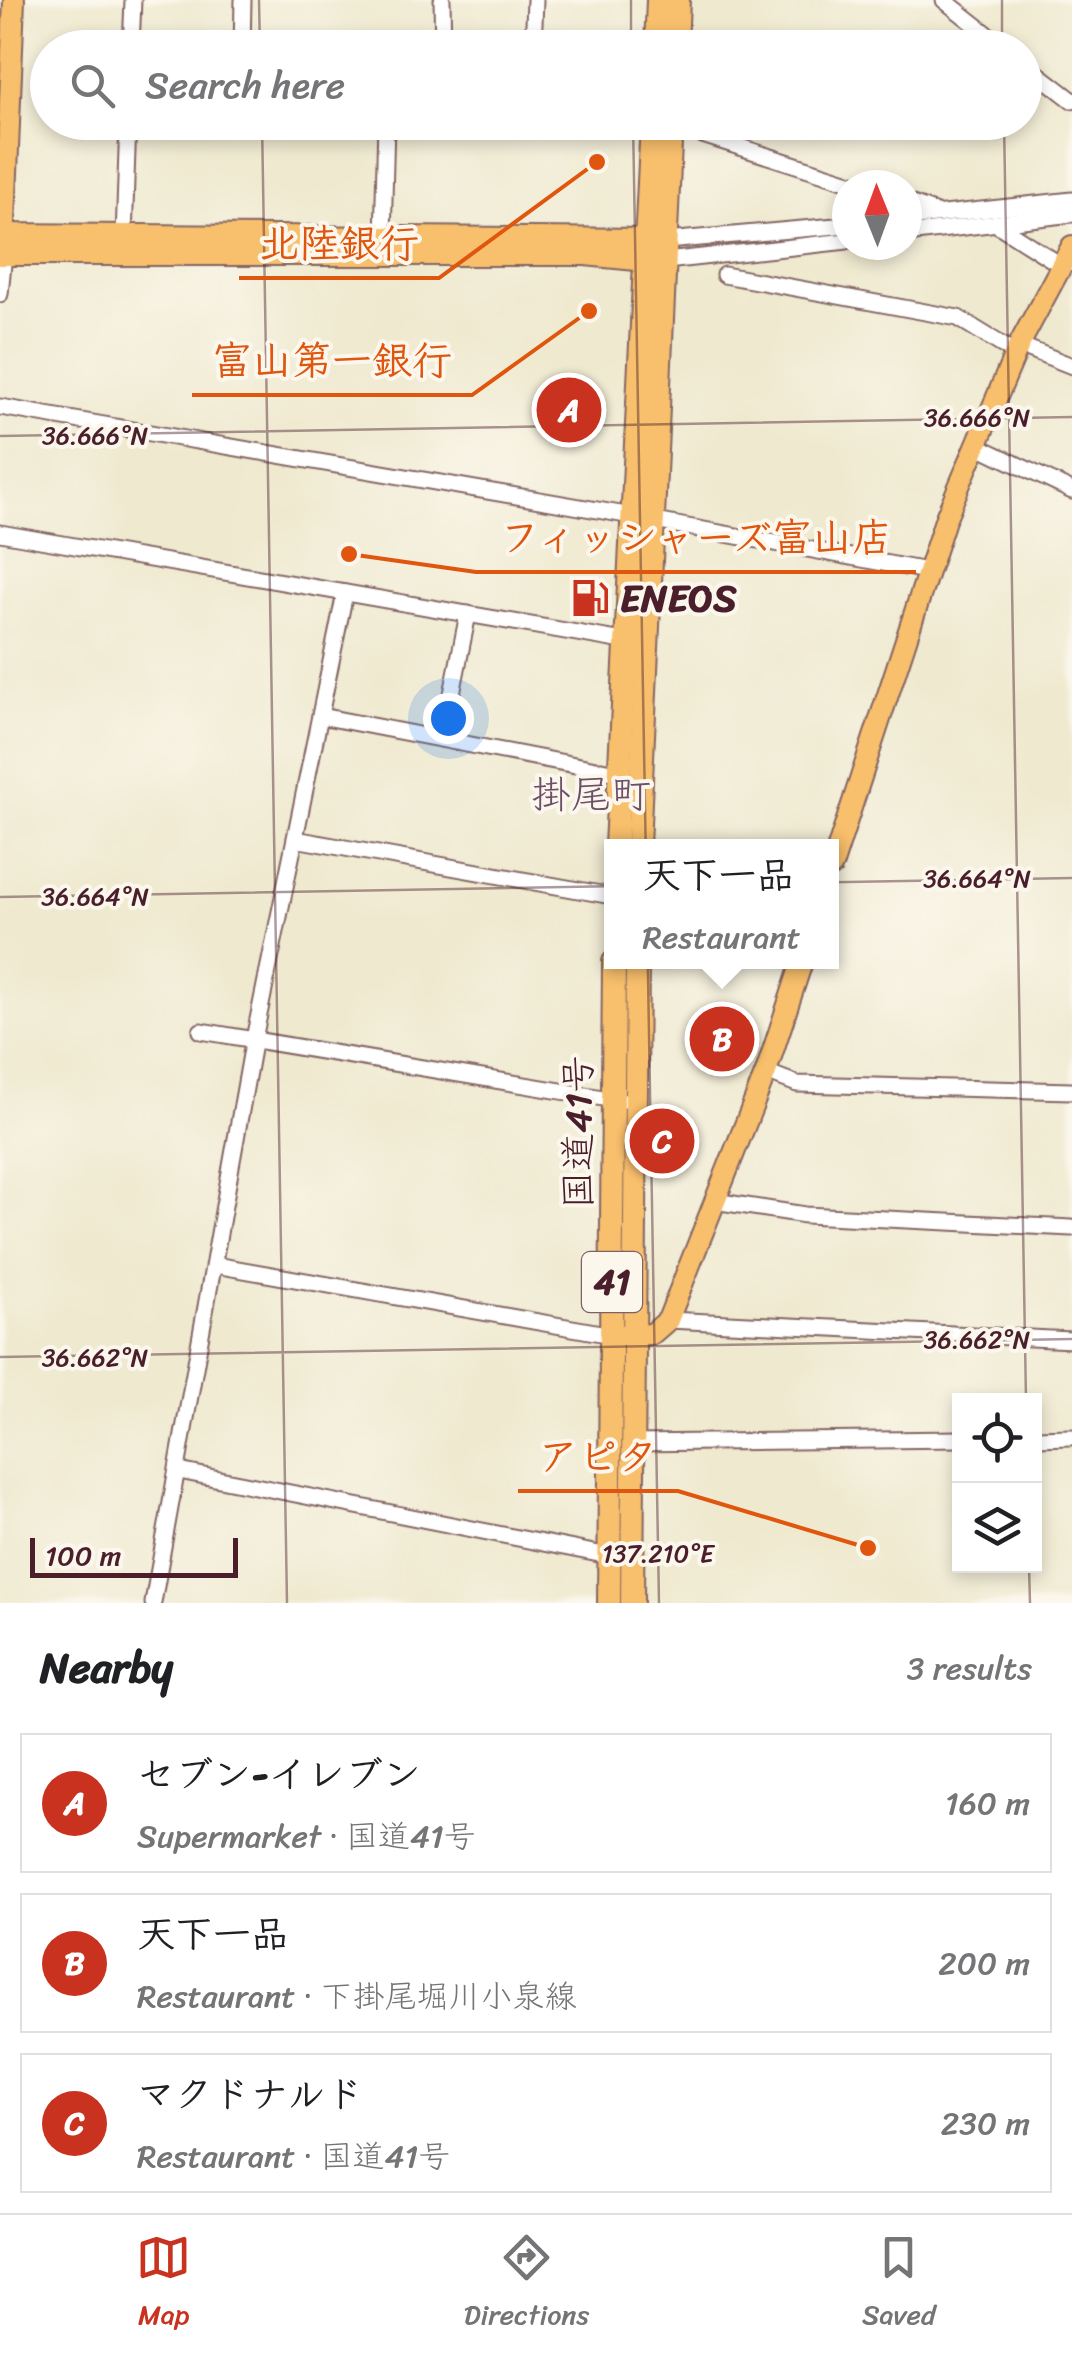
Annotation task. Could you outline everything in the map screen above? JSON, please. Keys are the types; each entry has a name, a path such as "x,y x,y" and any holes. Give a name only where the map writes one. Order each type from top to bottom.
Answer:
{"highway":[{"path":"657,30 658,0"},
{"path":"677,30 678,0"},
{"path":"638,839 644,519 664,140"},
{"path":"2,245 124,237 382,238 655,250"},
{"path":"2,245 586,254 655,250"},
{"path":"616,839 623,641 644,519"},
{"name":"国道41号","path":"615,969 624,1101"},
{"name":"国道41号","path":"610,1603 609,1556 622,1335 624,1101 635,969"},
{"name":"国道41号","path":"622,1335 632,1443 632,1603"}],"main road":[{"path":"2,245 5,120 14,0"},
{"path":"839,844 927,571 976,445 1017,349 1066,264 1072,246"},
{"path":"622,1335 652,1334 668,1320 766,1072 800,969"}],"street":[{"path":"132,30 133,0"},
{"path":"242,30 243,0"},
{"path":"442,0 443,30"},
{"path":"534,30 535,0"},
{"path":"944,0 982,30"},
{"path":"1042,77 1072,100"},
{"path":"124,237 127,140"},
{"path":"382,238 385,140"},
{"path":"718,140 832,176"},
{"path":"922,216 1072,200"},
{"path":"922,208 939,214"},
{"path":"922,232 1072,214"},
{"path":"997,224 1066,264"},
{"path":"655,250 832,227"},
{"path":"655,250 763,250 832,243"},
{"path":"0,294 2,245"},
{"path":"760,282 763,250"},
{"path":"724,275 958,318 1017,349 1072,366"},
{"path":"0,408 927,571"},
{"path":"976,445 1072,491"},
{"path":"0,533 623,641"},
{"path":"153,1603 254,1041 345,593"},
{"path":"443,739 468,614"},
{"path":"320,716 617,773"},
{"path":"295,840 604,895"},
{"path":"201,1031 624,1101"},
{"path":"766,1072 797,1084 1072,1091"},
{"path":"714,1201 804,1215 1072,1228"},
{"path":"214,1265 622,1335"},
{"path":"668,1320 1072,1340"},
{"path":"1042,1438 1072,1438"},
{"path":"632,1443 952,1439"},
{"path":"178,1471 609,1556"}],"place":[{"name":"北陸銀行","path":"597,162"},
{"name":"富山第一銀行","path":"589,311"},
{"name":"セブン-イレブン","path":"569,410"},
{"name":"フィッシャーズ富山店","path":"349,554"},
{"name":"ENEOS","path":"590,598"},
{"name":"天下一品","path":"722,1039"},
{"name":"マクドナルド","path":"662,1141"},
{"name":"アピタ","path":"868,1548"}],"district":[{"name":"掛尾町","path":"591,794"}]}
